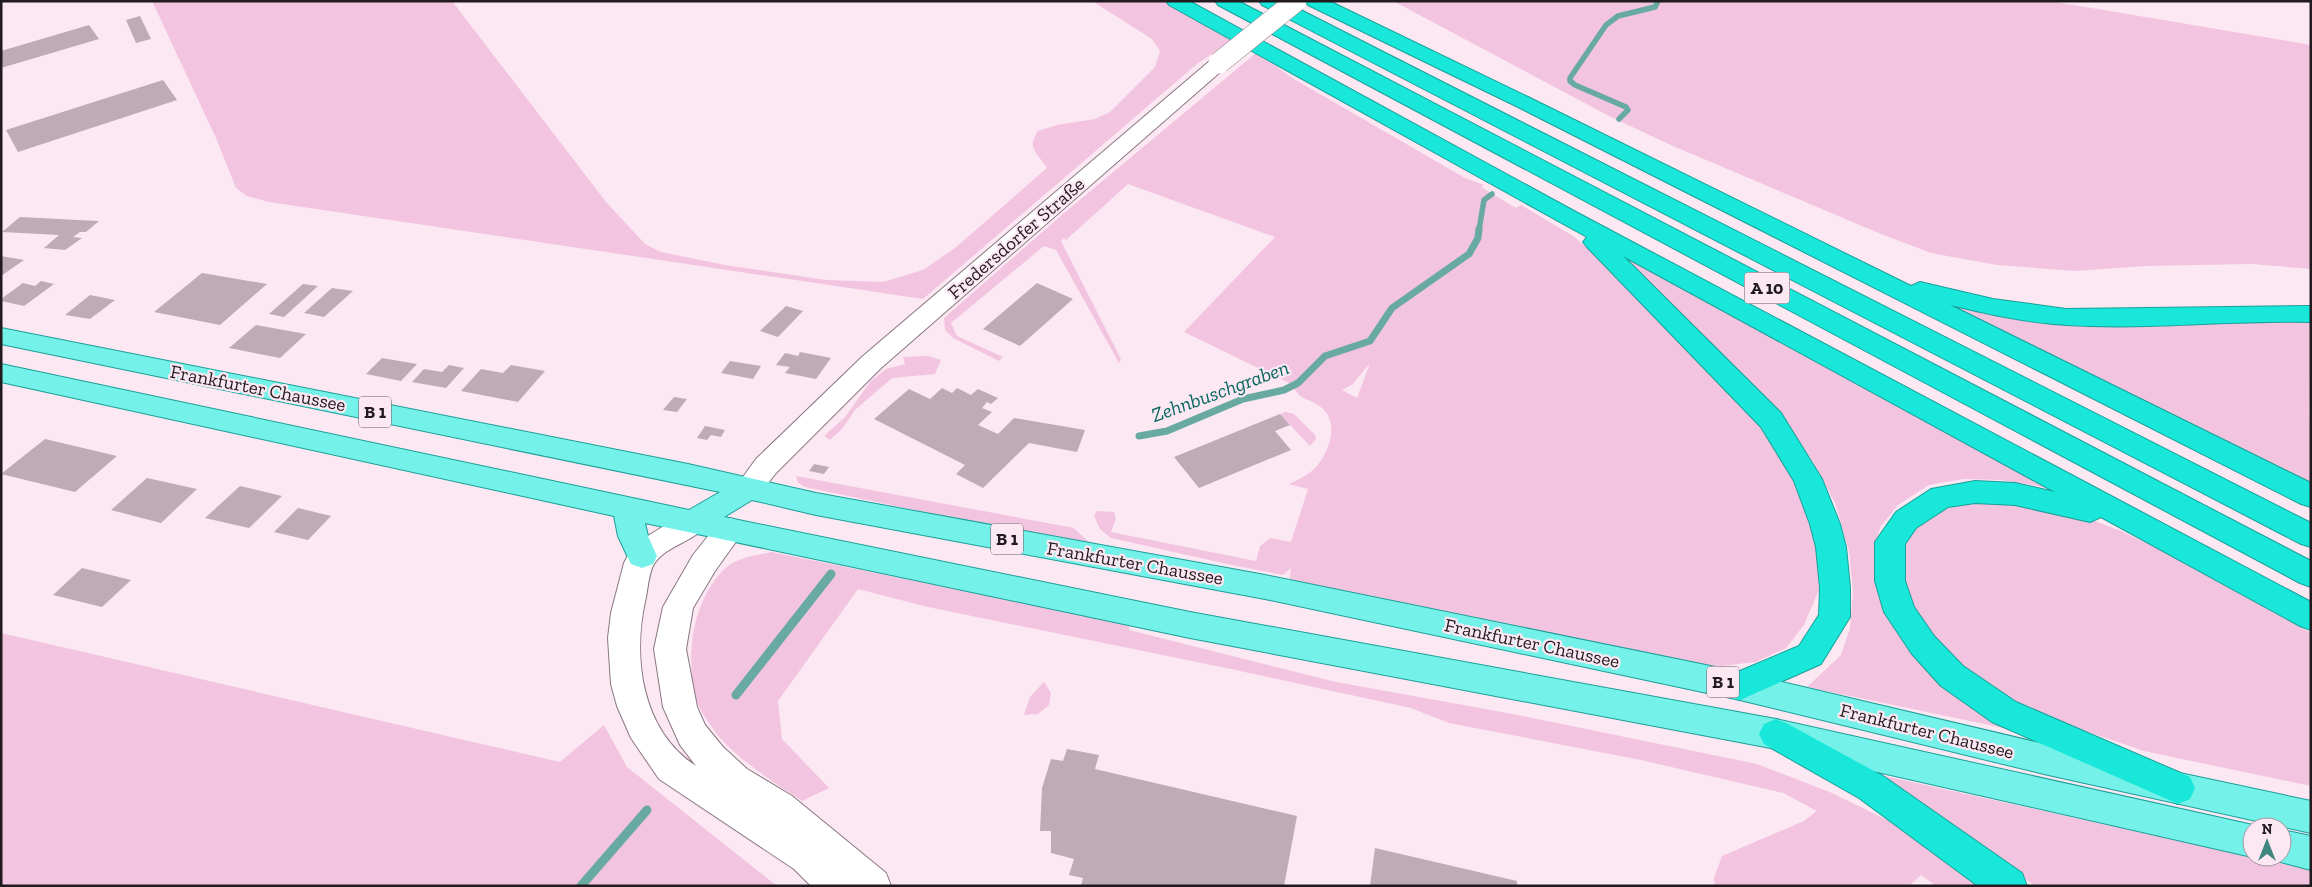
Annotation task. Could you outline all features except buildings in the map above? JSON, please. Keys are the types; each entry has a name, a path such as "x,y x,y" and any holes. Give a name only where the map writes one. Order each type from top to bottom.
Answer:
{"highway":[{"path":"1175,1 1566,216 2311,616"},
{"name":"A 10","path":"1224,1 2311,575"},
{"name":"A 10","path":"1268,1 2311,536"},
{"path":"1314,1 1523,102 2311,496"},
{"path":"1566,216 1666,311 1771,420 1812,488 1831,547 1835,588 1834,618 1810,655 1740,686"},
{"path":"1859,271 1960,299 2066,317 2157,317 2244,312 2311,314"},
{"path":"2140,525 2062,503 2015,494 1975,492 1941,498 1906,520 1890,542 1890,581 1900,612 1923,645 1952,676 2004,712 2178,788"},
{"path":"1776,734 1871,788 2009,886"}],"main road":[{"name":"Frankfurter Chaussee","path":"1,336 688,474 816,504 1265,587 1740,686 2044,759 2311,817"},
{"name":"Frankfurter Chaussee","path":"1,373 693,522 1209,628 1776,734 2242,838"},
{"path":"693,522 749,488"},
{"path":"730,529 749,488"},
{"path":"627,507 634,536 642,556"},
{"path":"2292,849 2311,853"}],"street":[{"name":"Fredersdorfer Straße","path":"749,488 766,466 872,362 1219,63 1296,1"},
{"path":"693,522 642,556 629,601 623,633 623,666 636,716 653,748 672,768 809,871 837,886"},
{"path":"730,529 704,563 678,607 670,649 680,707 692,735 711,758 735,780 780,807 873,886"}],"shaded area":[{"path":"152,1 452,1 606,202 645,244 661,252 725,265 826,280 883,282 923,270 955,248 1047,168 1033,146 1038,131 1057,125 1095,119 1110,112 1155,67 1160,51 1152,39 1092,1 1165,1 1232,41 1198,63 923,299 269,202 247,196 236,188 216,138"},
{"path":"1393,1 2050,1 2311,45 2311,269 2252,264 2145,266 2075,271 1997,265 1931,253 1881,234 1673,146 1609,116"},
{"path":"1256,53 1294,79 1465,178 1484,185 1481,187 1516,208 1521,205 1573,236 1612,269 1752,414 1784,458 1805,500 1816,544 1819,590 1804,625 1786,648 1756,662 1721,666 1672,663 1289,586 1291,568 1283,575 1111,538 1100,529 1094,516 1097,511 1114,512 1116,518 1111,532 1256,561 1260,546 1270,538 1291,542 1308,489 1289,484 1313,470 1323,458 1330,442 1331,426 1325,411 1317,404 1300,396 1289,383 1184,332 1275,237 1128,184 1066,240 1064,238 1061,241 1121,359 1119,363 1056,250 1044,246 951,323 957,336 1003,357 999,361 953,338 945,330 944,318 1063,214","holes":["1370,363 1357,398 1342,390 1353,384"]},
{"path":"1608,244 2070,496 2038,486 2000,480 1964,479 1929,485 1898,505 1881,526 1874,546 1874,577 1886,612 1975,709 2008,729 1807,687 1841,655 1850,628 1853,592 1849,551 1835,503 1814,463 1785,421"},
{"path":"1920,297 2003,317 2064,324 2131,326 2311,321 2309,416 2311,425 2311,491"},
{"path":"928,356 941,360 935,374 892,378 855,410 842,429 830,440 824,436 845,417 871,381 886,369 905,364 903,357"},
{"path":"1286,412 1294,414 1315,435 1316,439 1310,446 1280,414"},
{"path":"796,476 1074,528 1095,548 805,487 798,483"},
{"path":"2011,500 2079,515 2121,531 2165,552 2311,633 2311,786 2144,751 2047,718 2002,697 1933,643 1911,600 1899,567 1909,536 1929,517 1956,505"},
{"path":"771,552 1129,624 1129,630 1336,682 1513,714 1757,764 1832,793 1889,821 1978,886 1936,886 1921,875 1909,886 1715,886 1714,878 1722,856 1804,821 1817,811 1783,793 1641,760 1449,723 1411,708 928,607 858,589 778,701 782,739 829,788 802,801 749,765 721,739 707,720 696,700 693,683 691,665 694,628 706,594 728,566 743,558"},
{"path":"1,633 560,762 604,725 627,767 777,886 1,886"},
{"path":"1044,682 1051,693 1049,705 1038,714 1024,715 1030,697"},
{"path":"1880,775 2242,855 2242,867 2292,866 2311,870 2311,886 2035,886"}],"waterway":[{"name":"Zehnbuschgraben","path":"1619,119 1628,110 1626,107 1575,85 1570,81 1570,78 1606,25 1618,16 1655,7 1658,1"},
{"name":"Zehnbuschgraben","path":"1479,230 1484,200 1492,194"},
{"name":"Zehnbuschgraben","path":"1139,436 1167,431 1243,399 1284,390 1298,383 1325,356 1370,341 1392,308 1469,254 1478,238 1479,229"},
{"name":"Zehnbuschgraben","path":"736,695 831,574"},
{"name":"Zehnbuschgraben","path":"581,886 647,810"}]}
